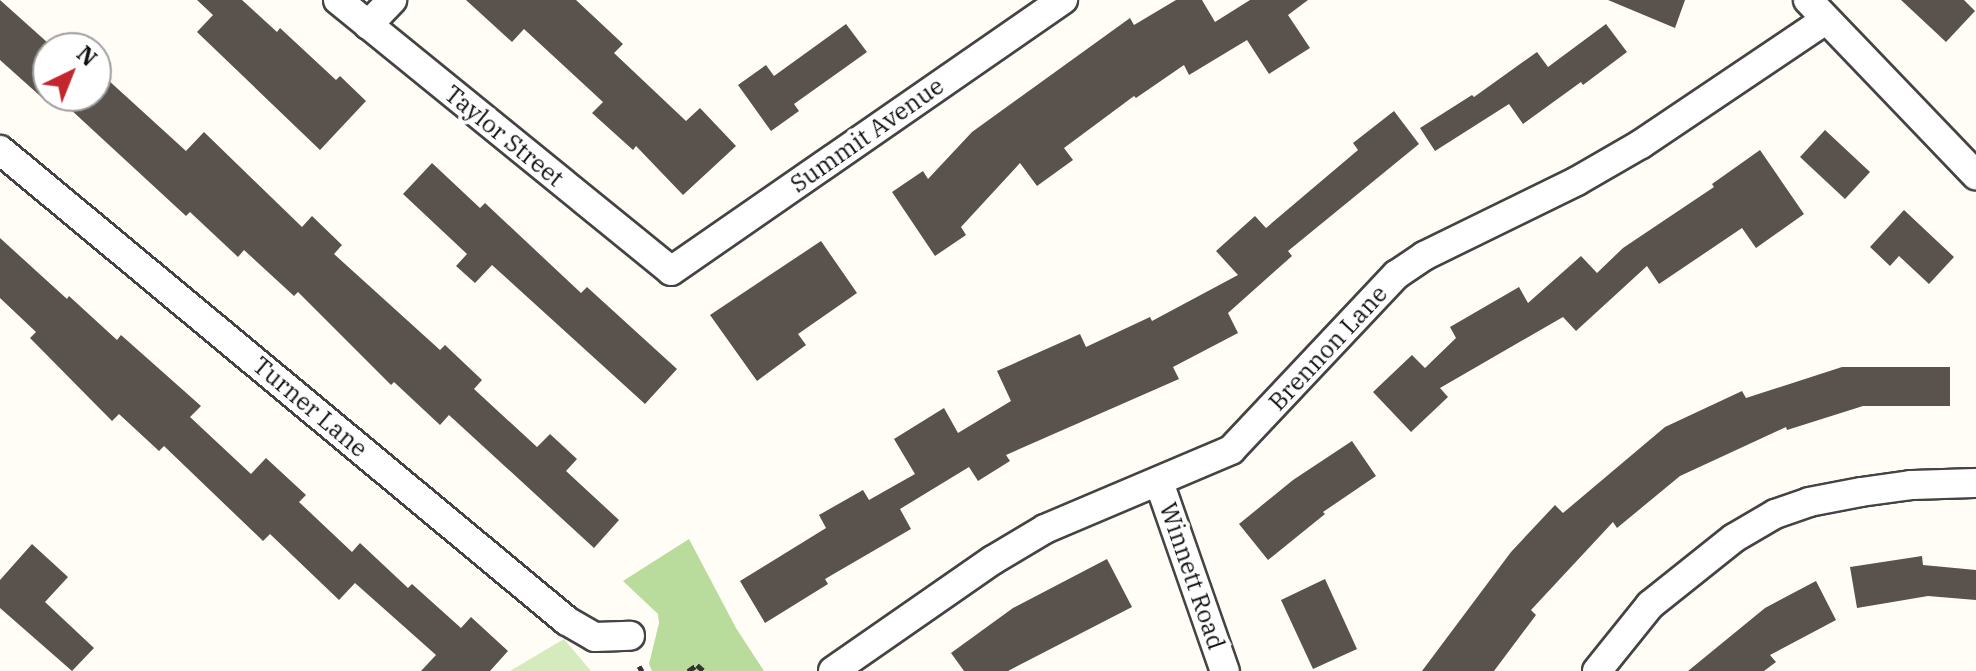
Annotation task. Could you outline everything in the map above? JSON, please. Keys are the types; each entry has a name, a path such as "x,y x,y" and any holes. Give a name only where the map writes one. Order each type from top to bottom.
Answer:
{"street":[{"name":"Taylor Street","path":"338,0 671,271"},
{"path":"368,25 392,0"},
{"name":"Summit Avenue","path":"671,271 1063,0"},
{"path":"1816,10 1976,175"},
{"name":"Brennon Lane","path":"833,671 993,560 1045,529 1231,450 1255,429 1369,300 1424,256 1577,181 1628,151 1816,10"},
{"name":"Turner Lane","path":"0,150 567,621 595,637 630,636"},
{"name":"Winnett Road","path":"1159,482 1225,671"},
{"path":"1597,671 1650,605 1734,538 1775,514 1809,502 1861,492 1911,485 1976,483"}],"path":[{"path":"688,671 697,665 704,671"}],"green space":[{"path":"689,539 736,628 764,671 652,671 649,664 659,623 658,614 623,581"},
{"path":"564,639 591,671 510,671"}],"building":[{"path":"0,0 36,32 32,32 32,89 0,60"},
{"path":"197,0 242,0 277,32 280,28 336,80 340,76 366,101 320,150 197,32 213,15"},
{"path":"466,0 576,0 623,44 614,53 686,121 700,108 736,146 683,195 636,146 633,150 592,113 603,102 524,29 512,42"},
{"path":"1176,0 1202,0 1215,22 1250,0 1308,0 1288,15 1310,48 1269,74 1247,40 1189,75 1184,65 1136,98 1134,96 1064,148 1073,160 1037,186 1020,163 961,227 966,235 935,256 892,192 923,171 928,179 972,132 1130,18 1134,25"},
{"path":"1608,0 1685,0 1675,28"},
{"path":"1901,0 1964,0 1975,11 1946,42"},
{"path":"846,24 867,52 794,104 799,111 771,131 738,85 766,65 774,76"},
{"path":"1606,24 1627,52 1523,124 1509,104 1435,151 1420,128 1472,95 1474,97 1537,52 1548,67"},
{"path":"112,84 186,151 204,132 302,227 312,216 342,245 334,254 440,350 445,345 482,380 474,389 537,447 550,434 577,459 566,471 619,520 594,548 449,415 440,425 394,382 391,385 298,292 294,296 244,250 238,257 190,212 186,216 73,112 112,112"},
{"path":"1394,111 1419,144 1288,251 1292,256 1228,313 1238,333 1173,367 1179,379 1006,455 1010,461 978,481 969,467 900,509 911,529 825,579 828,584 765,623 740,581 826,528 819,515 863,490 869,500 915,474 894,439 944,408 958,433 1011,401 997,371 1080,334 1086,347 1150,317 1152,321 1238,275 1216,251 1255,216 1266,228 1358,150 1353,143"},
{"path":"1825,130 1870,172 1845,199 1800,157"},
{"path":"1760,150 1804,214 1756,248 1742,228 1659,284 1647,266 1576,331 1563,317 1440,388 1448,397 1411,432 1373,392 1412,355 1425,368 1456,338 1450,327 1519,287 1528,303 1581,256 1597,273 1623,248 1714,187 1712,184"},
{"path":"432,163 480,208 485,203 581,293 587,287 677,369 645,404 492,265 475,283 456,266 467,254 403,194"},
{"path":"1904,210 1954,257 1929,284 1899,256 1890,266 1870,247"},
{"path":"0,238 67,299 69,296 117,340 121,335 201,406 190,417 251,474 266,458 306,495 299,502 352,552 360,543 408,588 412,584 461,628 471,617 508,651 490,671 421,671 436,655 355,583 339,600 270,534 263,541 164,446 159,451 119,414 112,421 30,338 36,332 0,298"},
{"path":"821,241 857,293 798,334 806,345 757,381 710,315"},
{"path":"1842,367 1950,367 1950,406 1863,406 1787,430 1786,427 1680,476 1617,528 1613,522 1531,610 1536,615 1494,671 1422,671 1511,552 1555,505 1563,513 1665,427 1742,391 1746,398"},
{"path":"1352,441 1376,476 1323,512 1325,514 1268,560 1239,524 1293,480"},
{"path":"32,544 68,577 45,602 94,648 72,671 0,608 0,580"},
{"path":"1922,556 1923,565 1976,570 1976,600 1928,596 1857,608 1850,567"},
{"path":"1107,559 1132,607 1008,671 964,671 951,653 1013,608"},
{"path":"1325,579 1357,649 1313,669 1281,600"},
{"path":"1816,581 1836,620 1770,655 1776,662 1764,671 1688,671 1765,608"}]}
